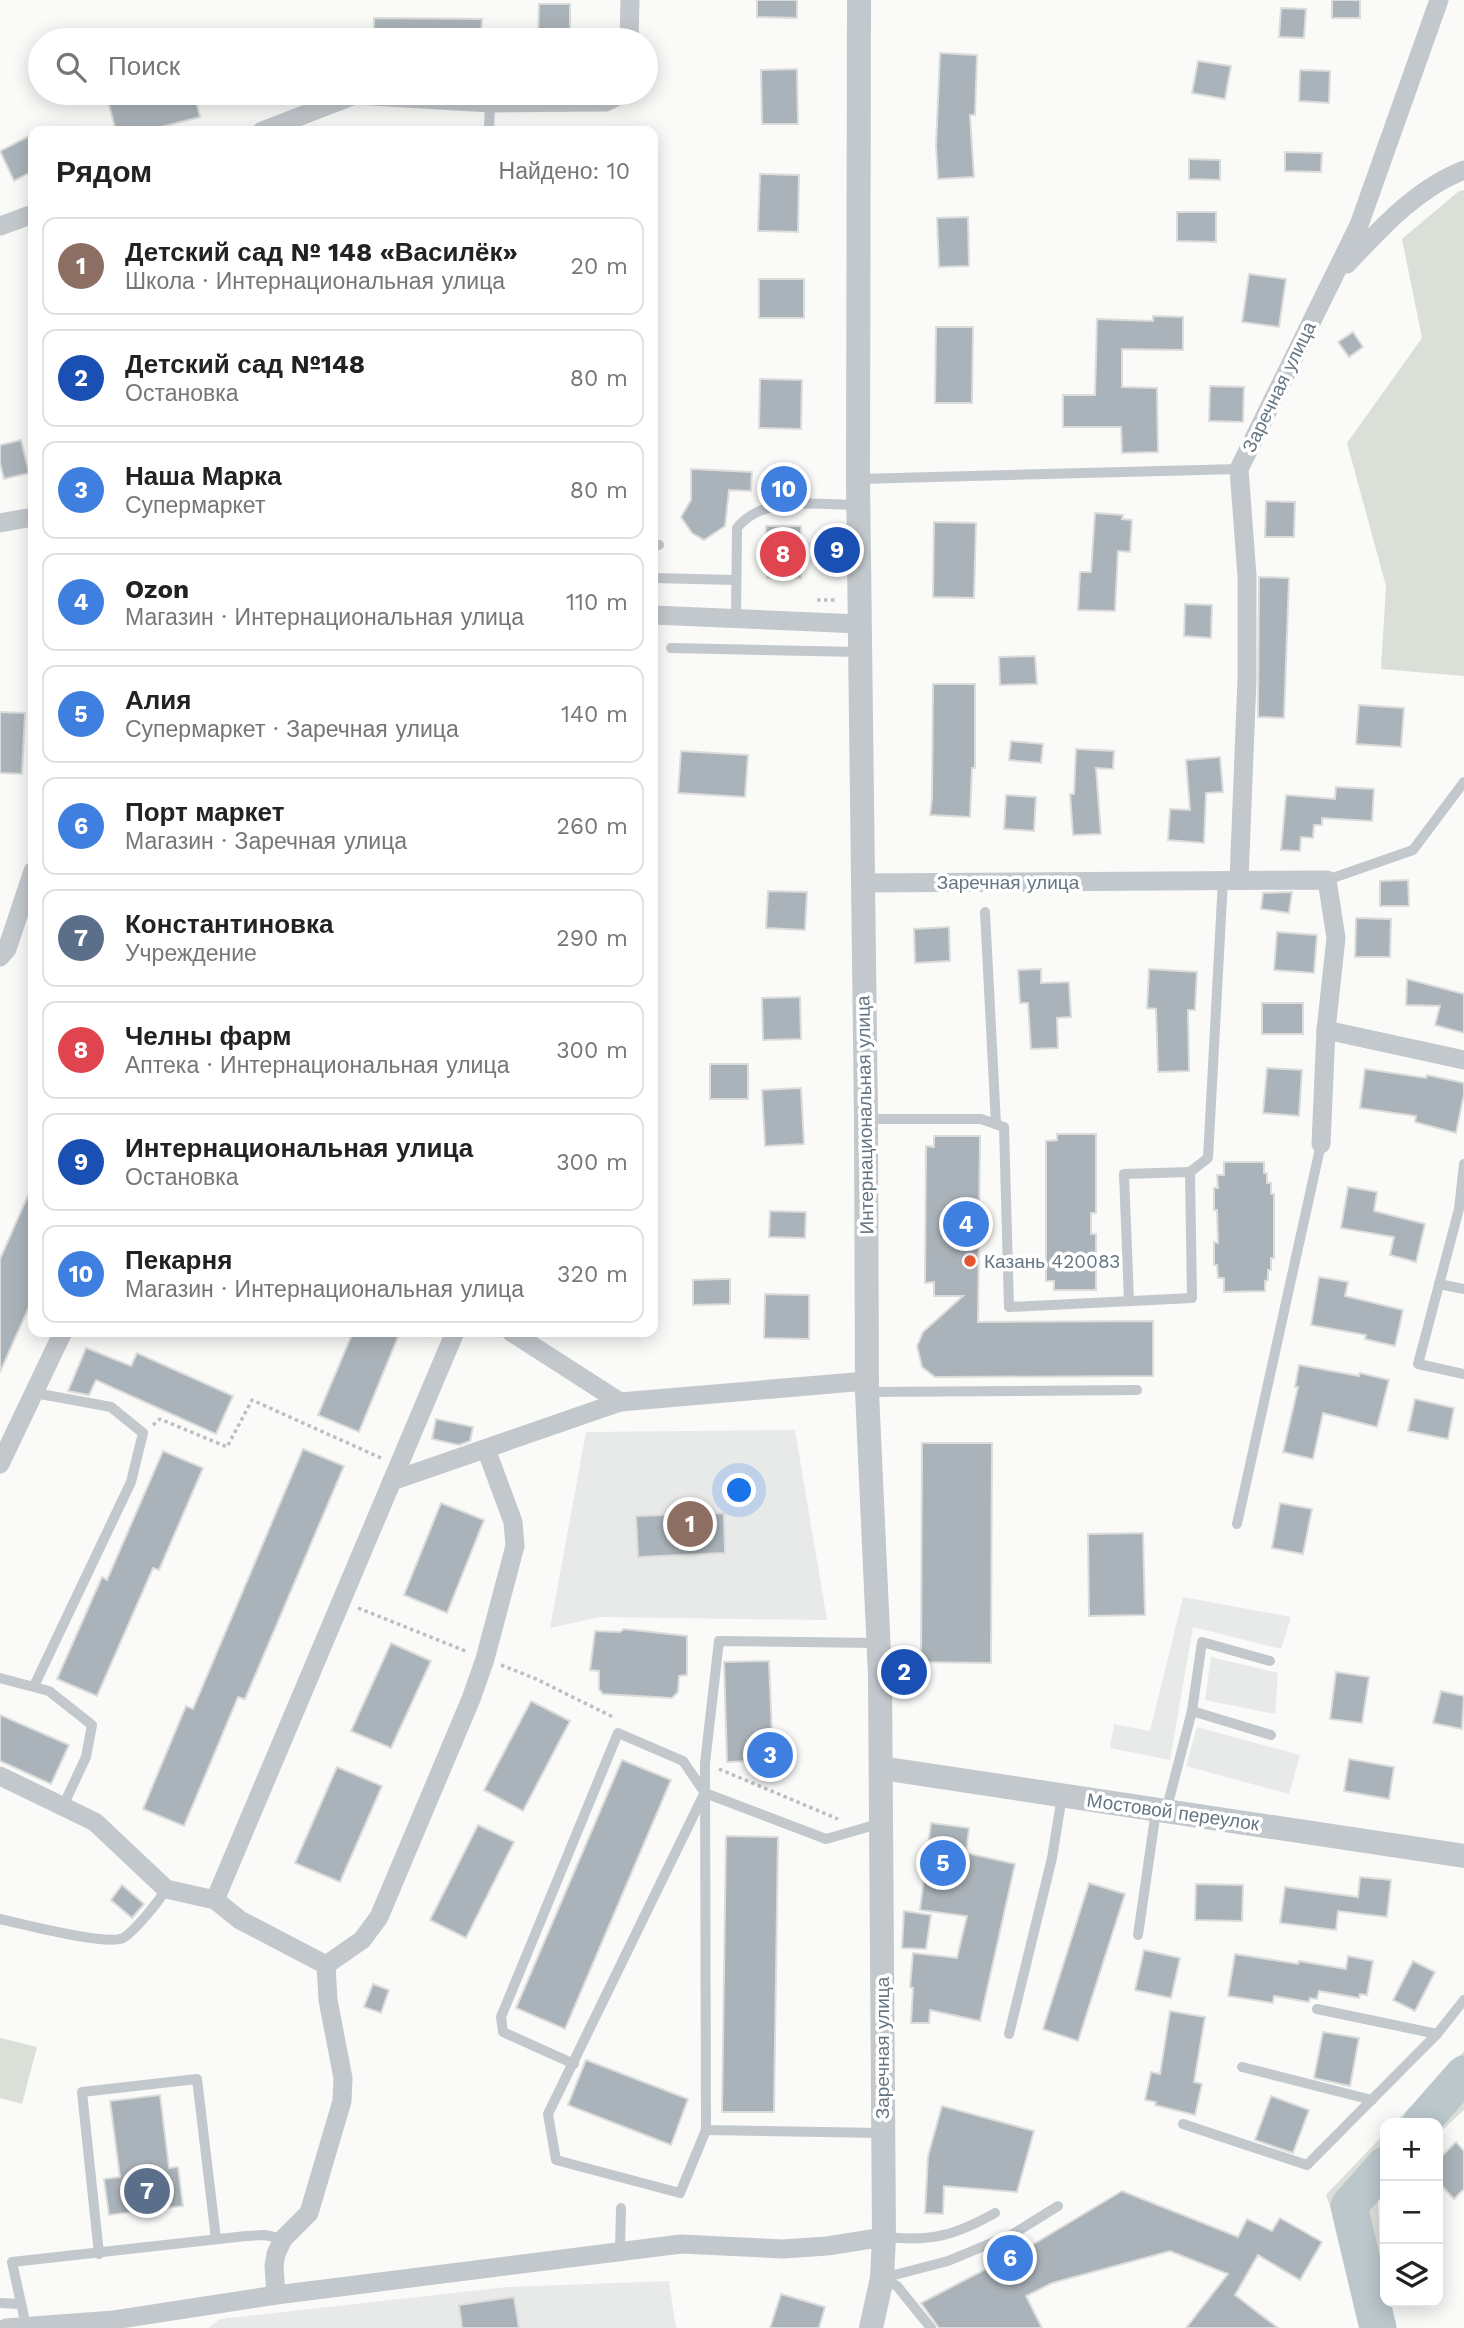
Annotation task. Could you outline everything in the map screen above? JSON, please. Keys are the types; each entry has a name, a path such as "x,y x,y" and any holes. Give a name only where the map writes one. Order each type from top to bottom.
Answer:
{"street":[{"path":"629,28 630,0"},
{"name":"Интернациональная улица","path":"859,0 858,505 867,1387 879,1643 881,1768"},
{"name":"Заречная улица","path":"1231,880 1247,678 1247,576 1239,469 1359,225 1438,0"},
{"path":"275,126 329,105"},
{"path":"1334,277 1383,226 1441,179 1464,170"},
{"path":"0,226 28,216"},
{"path":"0,523 28,518"},
{"path":"658,615 859,624"},
{"path":"1321,1144 1326,1030 1336,938 1327,880"},
{"name":"Заречная улица","path":"862,883 1327,880"},
{"path":"0,957 6,949 28,885"},
{"path":"1326,1030 1464,1060"},
{"path":"0,1464 61,1337"},
{"path":"215,1900 453,1337"},
{"path":"519,1337 620,1402"},
{"path":"396,1474 486,1449 620,1402 867,1387"},
{"path":"326,1965 362,1940 379,1917 471,1699 485,1659 515,1546 513,1522 486,1449"},
{"name":"Заречная улица","path":"873,2327 882,2278 884,2237 881,1768"},
{"name":"Мостовой переулок","path":"881,1768 1464,1856"},
{"path":"0,1776 95,1822 166,1889 215,1900 240,1920 326,1965"},
{"path":"276,2295 276,2254 283,2239 309,2213 342,2101 343,2078 328,2000 326,1965"},
{"path":"16,2327 114,2320 276,2295 620,2250 681,2244 783,2249 827,2246 884,2237"}],"lane":[{"path":"489,126 490,105"},
{"path":"858,479 1239,469"},
{"path":"736,618 737,528 744,519 773,505 858,505"},
{"path":"658,578 736,580"},
{"path":"671,648 859,652"},
{"path":"1327,880 1413,850 1464,782"},
{"path":"1129,1301 1124,1174 1190,1172 1208,1157 1231,880"},
{"path":"985,912 996,1124"},
{"path":"866,1119 981,1119 1004,1127 1009,1307 1192,1298 1190,1172"},
{"path":"1237,1524 1321,1144"},
{"path":"1464,1164 1459,1209 1418,1364 1464,1374"},
{"path":"1439,1284 1464,1289"},
{"path":"867,1387 1138,1390"},
{"path":"34,1686 131,1482 143,1433 111,1407 35,1393"},
{"path":"705,1793 548,2114 556,2160 680,2193 706,2130 705,1763 719,1641 879,1643"},
{"path":"1138,1936 1161,1810 1192,1711 1202,1642 1270,1661"},
{"path":"0,1678 48,1691 92,1725 86,1757 63,1806"},
{"path":"1192,1711 1271,1735"},
{"path":"574,2064 503,2032 501,2017 618,1732 683,1761 705,1793 826,1839 882,1823"},
{"path":"1009,2034 1052,1858 1062,1796"},
{"path":"0,1919 104,1941 123,1938 159,1903 166,1889"},
{"path":"1183,2124 1307,2165 1437,2034 1464,2000"},
{"path":"1317,2009 1437,2034"},
{"path":"1242,2067 1372,2100"},
{"path":"99,2253 82,2092 197,2080 216,2239"},
{"path":"706,2130 882,2133"},
{"path":"882,2278 948,2261 1013,2234 1058,2206"},
{"path":"620,2250 621,2208"},
{"path":"884,2237 917,2241 965,2229 995,2213"},
{"path":"16,2327 21,2304 12,2262 216,2239 265,2235 283,2239"},
{"path":"882,2278 897,2286 931,2328"},
{"path":"0,2303 21,2304"}],"path":[{"path":"143,1433 160,1419 227,1447 252,1400 396,1474"},
{"path":"342,1602 534,1678 620,1720"},
{"path":"705,1763 840,1820 836,1837"}],"shaded area":[{"path":"1464,190 1464,676 1381,669 1386,586 1347,443 1422,338 1402,239 1459,191"},
{"path":"795,1430 827,1620 600,1617 550,1628 586,1432"},
{"path":"1183,1597 1291,1617 1281,1649 1193,1627 1170,1760 1110,1748 1114,1724 1150,1731"},
{"path":"1211,1657 1278,1673 1275,1714 1205,1700"},
{"path":"1197,1727 1300,1755 1289,1794 1186,1766"},
{"path":"0,2038 37,2047 22,2104 0,2098"},
{"path":"1464,2051 1464,2110 1443,2129 1443,2118 1400,2118"},
{"path":"1380,2138 1378,2200 1382,2328 1375,2328 1326,2195"},
{"path":"669,2281 676,2328 208,2328 220,2319 507,2287"}],"building":[{"path":"757,0 797,0 797,18 757,17"},
{"path":"1332,0 1360,0 1360,18 1332,18"},
{"path":"539,4 570,4 570,28 538,28"},
{"path":"1281,8 1306,9 1304,38 1279,37"},
{"path":"374,18 482,19 482,28 374,28"},
{"path":"940,53 977,55 975,115 970,115 974,177 938,179 936,145"},
{"path":"1198,61 1231,66 1225,99 1192,93"},
{"path":"797,69 798,124 762,124 761,70"},
{"path":"1300,70 1330,71 1329,103 1299,101"},
{"path":"109,105 197,105 200,117 165,126 115,126"},
{"path":"28,137 28,174 14,181 0,151"},
{"path":"1285,152 1322,153 1321,172 1285,171"},
{"path":"1189,159 1220,160 1220,180 1189,179"},
{"path":"760,174 799,175 798,232 758,231"},
{"path":"1177,212 1216,212 1216,242 1177,241"},
{"path":"968,217 969,266 939,267 937,218"},
{"path":"1249,274 1286,279 1279,327 1242,322"},
{"path":"759,279 804,279 804,318 759,318"},
{"path":"1153,316 1183,317 1183,350 1122,349 1122,387 1157,388 1158,452 1122,453 1121,427 1063,427 1063,395 1095,395 1097,319 1153,321"},
{"path":"936,327 973,327 972,403 935,403"},
{"path":"1353,332 1363,347 1349,357 1338,342"},
{"path":"760,379 802,380 801,429 759,428"},
{"path":"1210,386 1244,387 1243,422 1209,421"},
{"path":"21,440 28,473 4,479 0,463 0,445"},
{"path":"691,469 752,472 751,491 729,490 725,526 704,540 692,533 681,517 691,500"},
{"path":"1266,501 1295,502 1294,537 1265,537"},
{"path":"1095,513 1123,515 1122,519 1132,520 1130,552 1118,551 1115,611 1078,610 1080,572 1091,572"},
{"path":"934,522 976,523 974,598 933,597"},
{"path":"766,526 801,526 801,578 767,578"},
{"path":"1259,577 1289,578 1284,718 1258,717"},
{"path":"1185,604 1212,605 1211,638 1184,636"},
{"path":"1035,656 1037,684 1000,685 999,657"},
{"path":"933,684 975,684 975,768 972,768 970,817 930,815"},
{"path":"1359,705 1404,708 1401,747 1356,744"},
{"path":"0,712 25,713 22,774 0,773"},
{"path":"1011,741 1043,744 1041,763 1009,760"},
{"path":"1076,749 1114,751 1113,769 1096,768 1101,834 1073,835 1070,794 1074,794"},
{"path":"681,751 748,755 745,797 678,793"},
{"path":"1220,757 1223,792 1206,793 1204,843 1168,840 1170,809 1190,810 1186,760"},
{"path":"1336,787 1374,789 1372,821 1322,818 1322,825 1314,825 1313,838 1301,837 1300,851 1281,850 1286,795 1335,799"},
{"path":"1006,795 1036,797 1034,831 1004,829"},
{"path":"1408,880 1409,906 1380,906 1380,881"},
{"path":"768,891 807,892 805,930 766,928"},
{"path":"1292,892 1289,913 1261,909 1263,893"},
{"path":"1356,918 1391,919 1390,957 1355,957"},
{"path":"949,927 950,961 915,963 914,929"},
{"path":"1277,932 1317,935 1314,973 1274,970"},
{"path":"1041,969 1041,983 1069,982 1071,1017 1057,1018 1058,1048 1031,1049 1028,1003 1020,1003 1018,970"},
{"path":"1149,969 1197,972 1195,1010 1188,1010 1189,1071 1158,1072 1156,1009 1147,1008"},
{"path":"1407,979 1464,994 1464,1033 1435,1025 1440,1006 1406,1005"},
{"path":"800,997 801,1039 763,1040 762,998"},
{"path":"1262,1003 1303,1003 1303,1034 1262,1034"},
{"path":"710,1064 748,1064 748,1099 710,1099"},
{"path":"1267,1068 1302,1070 1299,1116 1263,1113"},
{"path":"1365,1069 1426,1078 1427,1075 1464,1083 1456,1133 1415,1122 1416,1116 1360,1108"},
{"path":"801,1088 804,1144 765,1146 762,1090"},
{"path":"1057,1134 1096,1134 1096,1213 1091,1213 1091,1234 1096,1234 1096,1290 1054,1290 1054,1281 1046,1281 1046,1141 1057,1140"},
{"path":"934,1136 980,1136 978,1322 1153,1321 1153,1376 935,1377 922,1367 917,1346 923,1332 963,1296 934,1296 934,1282 925,1283 926,1146 934,1147"},
{"path":"1224,1162 1264,1162 1267,1183 1271,1183 1271,1194 1274,1194 1274,1258 1271,1258 1271,1270 1268,1270 1265,1291 1224,1292 1224,1278 1218,1278 1217,1265 1214,1265 1214,1242 1218,1243 1214,1188 1218,1188 1217,1175 1224,1175"},
{"path":"1348,1187 1377,1192 1374,1211 1425,1224 1416,1262 1390,1255 1394,1237 1341,1228"},
{"path":"28,1195 28,1309 0,1372 0,1259"},
{"path":"770,1211 806,1212 805,1238 769,1237"},
{"path":"1319,1277 1348,1282 1345,1296 1403,1310 1395,1346 1365,1339 1366,1335 1311,1325"},
{"path":"730,1279 730,1304 693,1305 693,1280"},
{"path":"765,1294 809,1295 809,1339 764,1338"},
{"path":"351,1337 398,1337 359,1432 318,1415"},
{"path":"86,1348 131,1366 137,1353 233,1396 216,1434 96,1380 89,1395 68,1391"},
{"path":"1299,1365 1359,1376 1360,1373 1389,1380 1377,1427 1323,1413 1313,1459 1283,1452 1298,1387 1295,1387"},
{"path":"1415,1399 1454,1408 1448,1439 1408,1431"},
{"path":"436,1419 473,1427 470,1441 459,1445 432,1439"},
{"path":"922,1443 992,1443 991,1663 921,1662"},
{"path":"303,1449 344,1466 245,1699 238,1697 184,1826 143,1809 186,1706 193,1709"},
{"path":"163,1451 203,1468 159,1570 153,1568 97,1696 57,1679 102,1577 107,1580"},
{"path":"441,1503 484,1520 447,1613 404,1595"},
{"path":"1280,1503 1312,1509 1303,1554 1272,1548"},
{"path":"724,1513 725,1553 638,1557 636,1516"},
{"path":"1143,1533 1145,1615 1089,1616 1088,1534"},
{"path":"624,1629 687,1636 687,1675 679,1676 678,1692 672,1698 603,1694 599,1689 599,1671 590,1670 595,1631 620,1632"},
{"path":"391,1643 431,1661 391,1748 351,1731"},
{"path":"769,1661 773,1760 727,1762 724,1662"},
{"path":"1336,1672 1369,1677 1362,1723 1330,1719"},
{"path":"1441,1691 1464,1696 1462,1729 1433,1723"},
{"path":"531,1701 570,1721 523,1811 484,1790"},
{"path":"0,1715 69,1745 51,1784 0,1761"},
{"path":"1349,1759 1394,1767 1389,1799 1344,1791"},
{"path":"622,1760 671,1780 565,2029 516,2008"},
{"path":"337,1767 382,1786 340,1882 295,1863"},
{"path":"931,1823 969,1828 966,1853 1015,1864 980,2021 930,2010 929,2023 911,2023 913,1953 957,1958 967,1916 920,1910"},
{"path":"478,1825 514,1842 466,1938 430,1920"},
{"path":"726,1836 778,1837 774,2112 722,2112"},
{"path":"1360,1877 1391,1880 1387,1917 1338,1911 1336,1930 1280,1923 1285,1887 1358,1897"},
{"path":"1089,1883 1125,1894 1078,2041 1043,2029"},
{"path":"1196,1884 1243,1885 1242,1921 1195,1920"},
{"path":"122,1885 144,1904 132,1918 111,1900"},
{"path":"904,1911 931,1915 926,1949 902,1948"},
{"path":"1144,1950 1180,1958 1171,1998 1135,1990"},
{"path":"1235,1954 1346,1969 1348,1956 1373,1961 1367,1995 1360,1994 1359,1998 1319,1991 1317,1999 1310,1998 1309,2002 1274,1996 1273,2003 1228,1996"},
{"path":"1413,1961 1435,1972 1415,2011 1393,2000"},
{"path":"373,1984 389,1990 381,2013 364,2007"},
{"path":"1170,2011 1205,2017 1194,2082 1202,2084 1195,2115 1145,2100 1151,2072 1160,2074"},
{"path":"1323,2032 1359,2038 1350,2086 1314,2078"},
{"path":"586,2060 688,2099 671,2145 568,2105"},
{"path":"160,2095 169,2168 178,2167 183,2206 109,2215 104,2179 120,2177 110,2101"},
{"path":"1271,2096 1309,2110 1293,2153 1255,2140"},
{"path":"942,2106 1034,2131 1017,2192 944,2186 943,2214 925,2213 928,2156"},
{"path":"1456,2142 1464,2151 1464,2189 1454,2199 1443,2187 1443,2155"},
{"path":"1122,2191 1238,2237 1247,2219 1272,2231 1280,2218 1322,2242 1300,2280 1258,2255 1235,2295 1278,2328 1186,2328 1228,2274 1170,2251 1052,2283 1026,2296 1042,2328 939,2328 921,2303 1032,2245"},
{"path":"781,2294 825,2307 819,2328 770,2328"},
{"path":"514,2297 519,2328 462,2328 459,2305"}],"waterway":[{"path":"1425,2118 1464,2074"},
{"path":"1378,2328 1349,2206 1380,2171"}],"place":[{"name":"Пекарня","path":"784,489"},
{"name":"Интернациональная улица","path":"837,550"},
{"name":"Челны фарм","path":"783,554"},
{"name":"Ozon","path":"966,1224"},
{"name":"Казань 420083","path":"970,1261"},
{"name":"Детский сад № 148 «Василёк»","path":"690,1524"},
{"name":"Детский сад №148","path":"904,1672"},
{"name":"Наша Марка","path":"770,1755"},
{"name":"Алия","path":"943,1863"},
{"name":"Константиновка","path":"147,2191"},
{"name":"Порт маркет","path":"1010,2258"}]}
